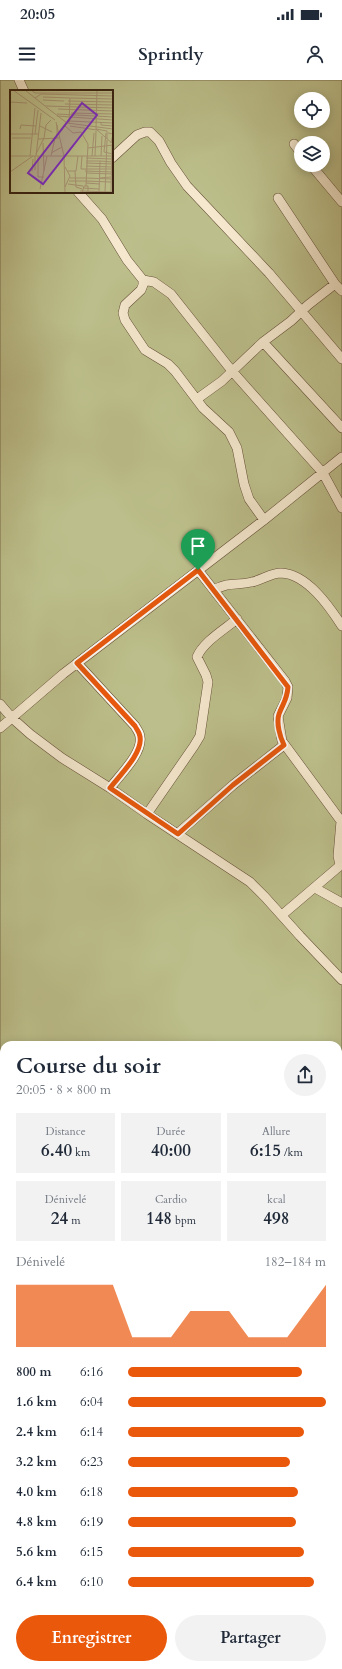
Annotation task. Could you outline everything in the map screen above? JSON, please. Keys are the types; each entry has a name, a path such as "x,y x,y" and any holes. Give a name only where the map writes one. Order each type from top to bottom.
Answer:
{"street":[{"path":"19,80 24,90"},
{"path":"113,157 137,135 150,132 156,136 174,168 187,186 269,273 342,359"},
{"path":"317,172 342,202"},
{"path":"79,193 102,218 127,260 143,280 154,282 171,294 232,371 323,473 342,508"},
{"path":"197,399 210,390 263,342 302,312 308,305 339,288 278,198"},
{"path":"143,280 141,290 125,305 123,313 125,320 145,350 168,364 203,408 229,432 237,448 249,499 264,520"},
{"path":"263,342 342,428"},
{"path":"0,728 77,663 264,520 342,457"},
{"path":"198,570 288,687 287,698 278,716 278,723 284,745 341,822 338,856 341,864 282,915"},
{"path":"214,590 230,583 250,582 281,573 296,578 312,588 332,610 342,626"},
{"path":"147,814 200,736 208,682 197,657 207,644 237,619"},
{"path":"77,663 135,726 140,736 140,742 131,762 110,788"},
{"path":"0,704 12,718 41,743 62,758 110,788 250,882 342,980"},
{"path":"178,834 233,785 284,745"},
{"path":"315,888 342,904"}],"green space":[{"path":"0,80 342,80 342,1041 0,1041"}],"route":[{"path":"198,570 285,681 288,687 287,698 278,716 278,723 284,745 233,785 178,834 110,788 131,762 138,750 140,736 135,726 77,663 198,570"}]}
